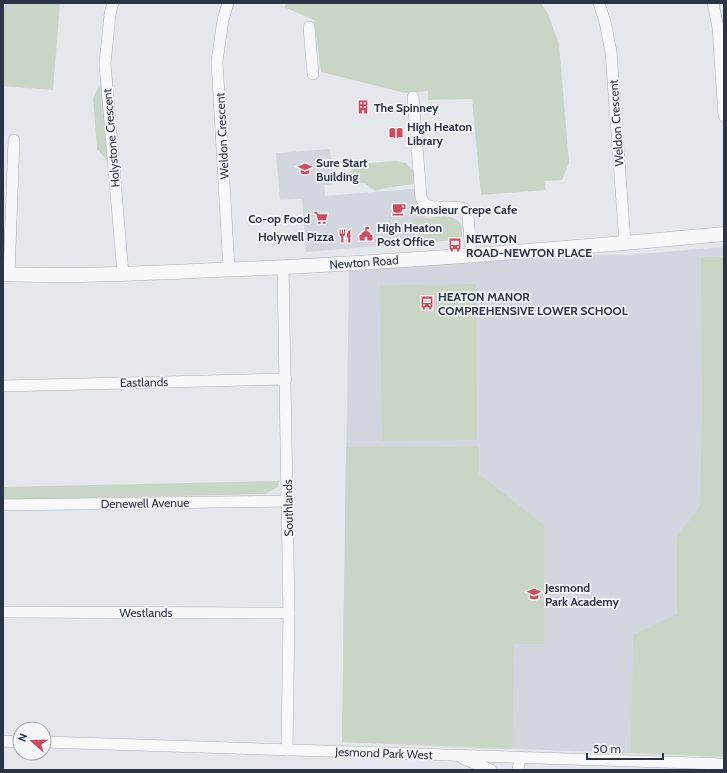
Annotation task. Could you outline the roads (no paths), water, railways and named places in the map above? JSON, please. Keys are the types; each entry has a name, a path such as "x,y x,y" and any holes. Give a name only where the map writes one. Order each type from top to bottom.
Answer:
{"street":[{"name":"Holystone Crescent","path":"113,3 110,14 105,64 123,274"},
{"name":"Weldon Crescent","path":"228,3 223,20 217,61 229,269"},
{"name":"Weldon Crescent","path":"600,3 611,52 625,243"},
{"path":"713,3 721,26 724,116"},
{"path":"309,27 313,74"},
{"path":"413,97 421,197 424,204 431,208 458,207 465,209 468,215 471,255"},
{"path":"6,274 14,140"},
{"name":"Newton Road","path":"6,274 123,274 283,267 471,255 724,234"},
{"name":"Southlands","path":"283,267 290,613 287,750"},
{"name":"Eastlands","path":"3,386 286,379"},
{"name":"Denewell Avenue","path":"3,505 288,501"},
{"name":"Westlands","path":"3,612 290,613"},
{"name":"Jesmond Park West","path":"52,742 724,764"},
{"path":"456,756 491,770"},
{"path":"518,770 520,758"}],"place":[{"name":"The Spinney","path":"363,107"},
{"name":"High Heaton Library","path":"396,133"},
{"name":"Sure Start Building","path":"305,169"},
{"name":"Monsieur Crepe Cafe","path":"399,209"},
{"name":"Co-op Food","path":"321,218"},
{"name":"High Heaton Post Office","path":"366,234"},
{"name":"Holywell Pizza","path":"345,236"},
{"name":"NEWTON ROAD-NEWTON PLACE","path":"455,245"},
{"name":"HEATON MANOR COMPREHENSIVE LOWER SCHOOL","path":"427,303"},
{"name":"Jesmond Park Academy","path":"534,594"}]}
